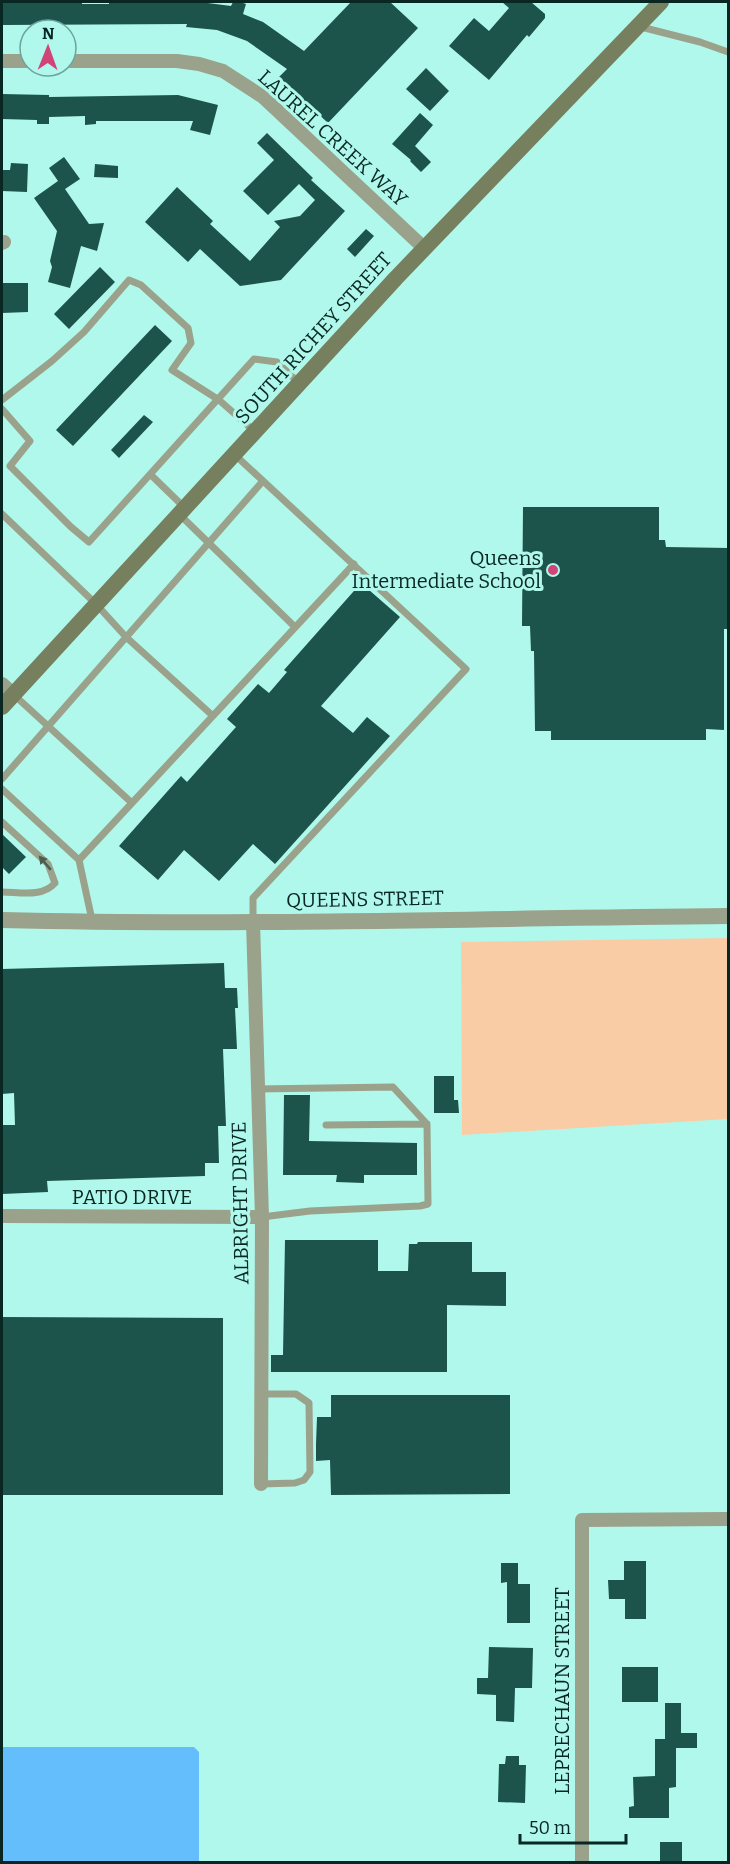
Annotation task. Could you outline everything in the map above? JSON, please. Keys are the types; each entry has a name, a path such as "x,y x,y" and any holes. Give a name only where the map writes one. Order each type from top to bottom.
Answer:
{"main road":[{"name":"SOUTH RICHEY STREET","path":"2,707 7,689 96,604 424,248 661,2"}],"street":[{"path":"2,61 18,61"},
{"name":"LAUREL CREEK WAY","path":"78,61 177,61 223,71 263,97 424,248"},
{"name":"QUEENS STREET","path":"2,920 253,922 729,916"},
{"name":"ALBRIGHT DRIVE","path":"253,922 256,1089 262,1217 261,1484"},
{"name":"PATIO DRIVE","path":"2,1216 262,1217"},
{"name":"LEPRECHAUN STREET","path":"582,1863 582,1520 729,1519"}],"lane":[{"path":"638,26 729,52"},
{"path":"2,400 52,361 84,332 129,280 141,285 188,327 191,343 172,370 219,400 255,432"},
{"path":"2,409 30,441 10,466 89,542 254,359 277,362 300,384"},
{"path":"235,455 466,669 253,898 253,922"},
{"path":"151,475 208,543 295,627"},
{"path":"2,779 262,482"},
{"path":"2,514 96,604 126,637 213,716"},
{"path":"79,860 354,564"},
{"path":"7,689 132,803"},
{"path":"2,789 79,860 93,922"},
{"path":"2,822 48,864 55,883 49,890 42,893 2,892"},
{"path":"256,1089 393,1087 428,1124 428,1204 310,1210 262,1217"},
{"path":"326,1125 428,1124"},
{"path":"261,1394 296,1394 309,1403 310,1472 304,1480 295,1483 261,1484"}],"shaded area":[{"path":"728,938 728,1119 462,1135 461,942"}],"water":[{"path":"2,1747 194,1747 199,1752 199,1862 2,1862"}],"building":[{"path":"2,2 109,4 109,2 200,2 231,6 233,2 240,2 246,4 243,14 263,22 304,51 351,2 390,2 418,28 328,123 279,77 287,69 247,41 217,30 186,27 187,24 78,25 78,18 18,18 18,25 2,25"},
{"path":"502,2 531,2 545,14 545,18 529,37 527,35 489,80 449,46 474,18 489,31 509,8"},
{"path":"426,68 449,91 430,111 406,89"},
{"path":"2,94 49,95 49,97 178,95 218,105 210,135 190,130 193,121 96,121 96,124 85,125 85,116 49,117 49,124 37,124 37,120 2,119"},
{"path":"420,113 433,125 415,146 431,162 421,172 392,144"},
{"path":"267,133 313,178 311,180 345,211 281,280 240,286 200,249 188,262 145,222 177,187 213,221 210,224 250,261 280,227 274,221 300,216 315,200 299,184 268,215 243,191 274,160 257,143"},
{"path":"64,157 80,179 65,189 89,224 104,223 97,251 81,246 70,288 48,282 57,231 34,198 58,181 49,168"},
{"path":"11,163 28,164 27,192 2,191 2,170 10,170"},
{"path":"95,164 118,166 118,178 94,177"},
{"path":"366,229 374,236 355,257 347,249"},
{"path":"100,267 115,282 69,329 54,314"},
{"path":"2,283 28,283 28,312 2,313"},
{"path":"155,325 172,341 73,446 56,430"},
{"path":"144,415 153,422 119,458 111,450"},
{"path":"523,507 659,507 659,540 665,540 666,547 729,548 729,629 724,629 724,730 706,729 706,740 551,740 551,731 535,731 534,651 531,651 530,626 522,626"},
{"path":"361,583 400,617 321,706 353,733 367,717 390,736 275,864 253,844 219,881 184,850 158,880 119,846 181,776 187,782 236,727 227,719 258,684 269,693 287,672 284,670"},
{"path":"2,834 26,857 9,874 2,867"},
{"path":"224,963 225,988 237,988 238,1008 235,1008 237,1049 223,1049 226,1126 218,1126 219,1163 205,1163 205,1176 47,1181 48,1192 2,1194 2,1125 15,1125 14,1093 2,1094 2,969"},
{"path":"434,1076 454,1076 454,1100 458,1100 459,1113 434,1113"},
{"path":"284,1095 310,1095 309,1141 417,1143 417,1175 364,1175 364,1183 336,1182 337,1175 283,1175"},
{"path":"285,1240 378,1240 378,1271 408,1271 409,1244 472,1242 472,1272 506,1272 506,1306 447,1305 447,1372 271,1372 271,1355 283,1355"},
{"path":"2,1317 223,1318 223,1495 2,1495"},
{"path":"331,1395 510,1395 510,1494 331,1495 330,1460 316,1461 316,1444 317,1417 331,1417"},
{"path":"624,1561 646,1561 646,1619 625,1619 625,1599 609,1599 608,1580 624,1580"},
{"path":"501,1563 518,1563 518,1584 530,1584 530,1623 507,1623 507,1582 501,1583"},
{"path":"489,1647 533,1648 532,1688 515,1688 514,1722 496,1721 496,1695 477,1694 477,1678 488,1678"},
{"path":"622,1667 658,1667 658,1702 622,1702"},
{"path":"665,1703 681,1703 681,1733 697,1733 697,1748 676,1748 676,1787 669,1788 669,1818 629,1818 629,1807 634,1806 633,1777 655,1776 655,1739 665,1739"},
{"path":"506,1756 519,1756 519,1765 526,1765 525,1803 498,1802 499,1764 505,1764"},
{"path":"660,1842 682,1842 682,1863 660,1863"}],"place":[{"name":"Queens Intermediate School","path":"553,570"}]}
